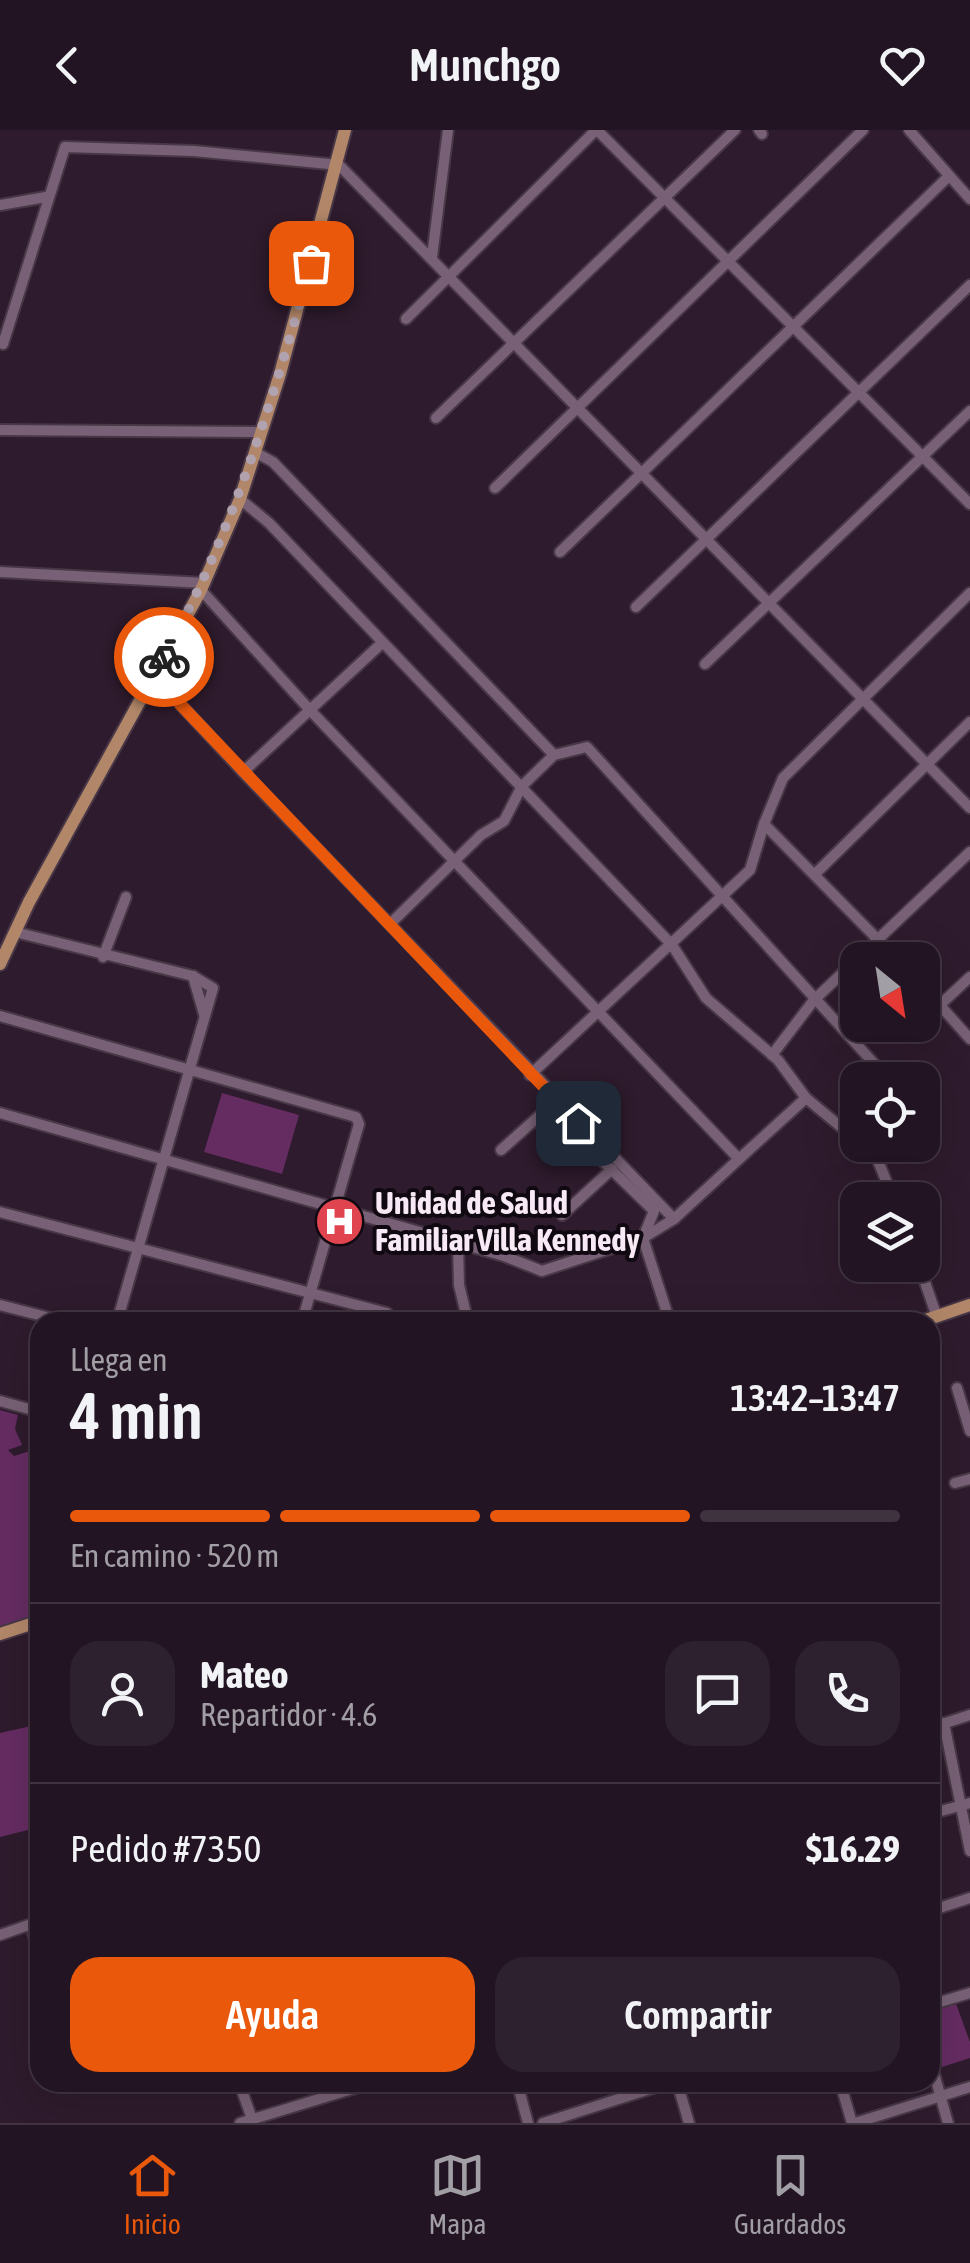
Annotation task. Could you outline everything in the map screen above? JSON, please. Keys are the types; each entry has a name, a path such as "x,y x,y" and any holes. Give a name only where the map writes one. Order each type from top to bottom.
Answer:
{"main road":[{"path":"0,964 202,586 240,499 339,164 345,130"},
{"path":"940,1316 970,1305"},
{"path":"0,1634 30,1624"}],"street":[{"path":"432,257 438,236 448,130"},
{"path":"406,319 597,130 970,504"},
{"path":"436,418 735,130"},
{"path":"495,488 863,130"},
{"path":"911,131 970,198"},
{"path":"1,347 62,149 68,146 339,164 970,808"},
{"path":"560,552 949,176"},
{"path":"0,205 46,197"},
{"path":"636,607 970,285"},
{"path":"705,664 970,411"},
{"path":"0,430 262,432"},
{"path":"255,452 273,462 554,755"},
{"path":"240,499 269,523 672,944 706,998 772,1054 806,1098 840,1127"},
{"path":"0,572 202,586 309,709 740,1158"},
{"path":"530,1074 750,870 782,778 970,594"},
{"path":"243,772 382,643"},
{"path":"158,667 180,704 243,772 392,922 530,1074 674,1219"},
{"path":"816,874 970,722"},
{"path":"392,922 454,862 504,821 522,786 554,755 588,747 720,898 872,1062"},
{"path":"764,824 878,940"},
{"path":"772,1054 814,1000 970,852"},
{"path":"103,956 126,897"},
{"path":"15,932 193,976 212,988 119,1312"},
{"path":"193,976 204,1014"},
{"path":"970,976 941,1004 970,1039"},
{"path":"0,1016 356,1118 359,1124 306,1312"},
{"path":"0,1113 504,1256 542,1272 643,1238 674,1219 806,1098"},
{"path":"501,1150 537,1115 551,1108 655,1214 643,1238 667,1312"},
{"path":"562,1216 612,1170"},
{"path":"0,1212 387,1312"},
{"path":"458,1244 459,1285 466,1312"},
{"path":"925,1282 935,1312"},
{"path":"0,1305 30,1313"},
{"path":"957,1388 970,1431"},
{"path":"0,1402 30,1410"},
{"path":"955,1484 970,1480"},
{"path":"940,1724 970,1715"},
{"path":"944,1723 965,1805 970,1851"},
{"path":"940,1811 965,1805"},
{"path":"940,1908 970,1898"},
{"path":"0,1935 30,1924"},
{"path":"940,2003 970,1993"},
{"path":"843,2092 854,2123 970,2087"},
{"path":"241,2092 246,2121 342,2092"},
{"path":"520,2092 528,2123"},
{"path":"542,2123 642,2092"},
{"path":"677,2092 688,2123"},
{"path":"940,2092 948,2123"},
{"path":"290,2108 296,2123"}],"shaded area":[{"path":"222,1093 299,1115 282,1174 204,1152"},
{"path":"0,1410 18,1415 15,1429 22,1445 8,1450 14,1456 30,1451 30,1629 0,1638"},
{"path":"30,1726 30,1830 0,1837 0,1733"},
{"path":"955,2001 970,2042 970,2058 942,2067 940,2061 940,2005"}],"way so far":[{"path":"164,657 201,590 240,499 311,263"}],"place":[{"name":"Unidad de Salud Familiar Villa Kennedy","path":"340,1221"}],"route":[{"path":"164,657 158,667 180,704 392,922 578,1123"}]}
